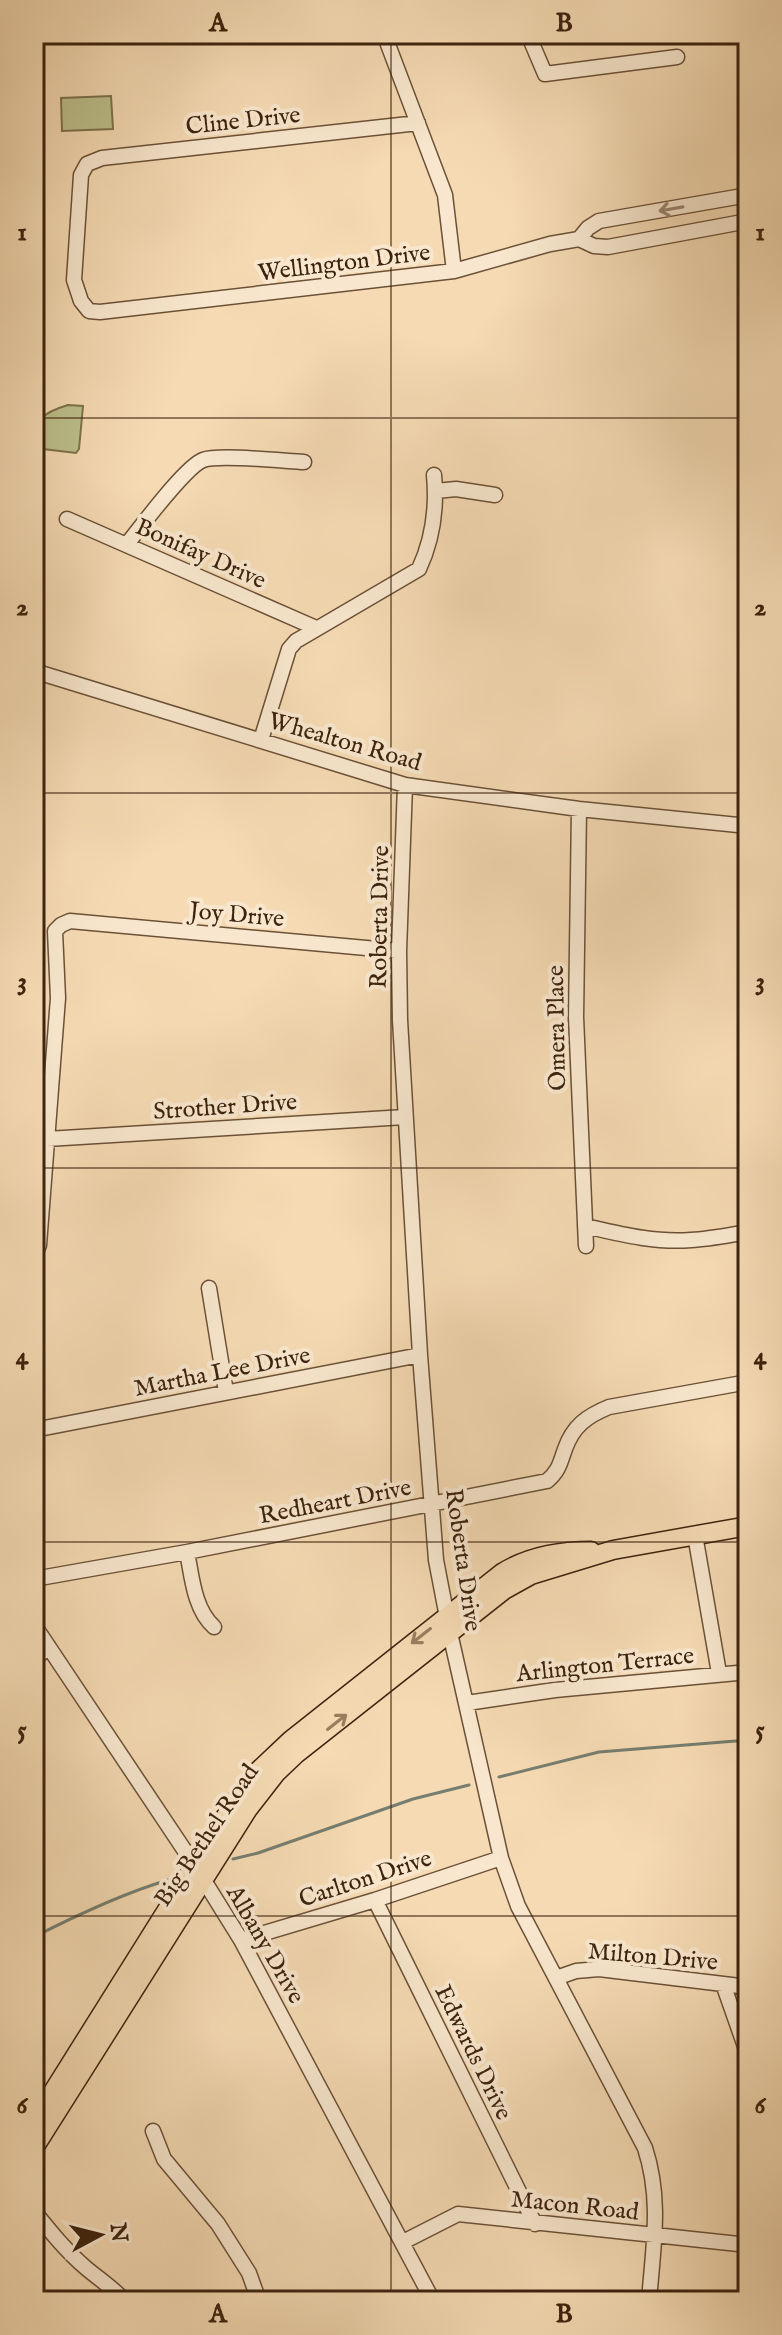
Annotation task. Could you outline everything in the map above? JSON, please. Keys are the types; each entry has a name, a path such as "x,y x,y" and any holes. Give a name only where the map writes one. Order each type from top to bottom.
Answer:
{"main road":[{"name":"Big Bethel Road","path":"34,2122 199,1873 305,1738 448,1624 523,1578 613,1550 748,1526"},
{"name":"Big Bethel Road","path":"34,2148 199,1873"}],"street":[{"path":"384,34 445,195 454,271"},
{"path":"528,34 545,74 677,57"},
{"name":"Cline Drive","path":"111,311 89,311 76,291 74,280 81,175 87,164 102,158 418,123"},
{"name":"Wellington Drive","path":"579,239 599,221 748,195"},
{"name":"Wellington Drive","path":"111,311 454,271 579,239 594,246 608,247 748,221"},
{"path":"127,544 188,471 203,460 304,462"},
{"path":"261,740 289,649 296,641 419,569 427,553 437,501 434,475"},
{"path":"436,491 456,489 495,495"},
{"name":"Bonifay Drive","path":"67,519 316,628"},
{"name":"Whealton Road","path":"34,671 405,785 579,809 748,826"},
{"name":"Roberta Drive","path":"405,785 399,951 400,1020 436,1560 501,1858 518,1906 645,2148 653,2170 656,2194 649,2301"},
{"name":"Omera Place","path":"579,809 576,1017 586,1246"},
{"name":"Joy Drive","path":"47,1139 58,998 55,931 61,925 70,921 399,951"},
{"name":"Strother Drive","path":"47,1139 405,1117"},
{"path":"34,1257 39,1245 47,1139"},
{"path":"585,1226 627,1236 672,1241 748,1232"},
{"path":"209,1288 226,1392"},
{"name":"Martha Lee Drive","path":"34,1430 420,1355"},
{"name":"Redheart Drive","path":"34,1579 547,1481 562,1464 563,1452 572,1432 589,1415 609,1407 748,1382"},
{"path":"695,1535 719,1673"},
{"path":"187,1552 200,1607 214,1627"},
{"name":"Albany Drive","path":"34,1625 241,1940 433,2301"},
{"path":"34,1659 49,1647"},
{"name":"Arlington Terrace","path":"467,1703 555,1690 748,1672"},
{"name":"Carlton Drive","path":"241,1940 501,1858"},
{"name":"Edwards Drive","path":"375,1900 535,2224"},
{"name":"Milton Drive","path":"556,1978 576,1971 599,1969 748,1987"},
{"path":"723,1984 748,2055"},
{"path":"153,2131 164,2159 218,2224 249,2273 259,2301"},
{"path":"34,2211 62,2245 125,2301"},
{"name":"Macon Road","path":"403,2242 458,2214 748,2245"}],"green space":[{"path":"111,96 113,129 62,131 61,98"},
{"path":"68,405 83,406 76,453 35,448 36,430 41,419 51,411"}],"waterway":[{"path":"499,1777 599,1752 748,1740"},
{"path":"233,1859 413,1799 469,1785"},
{"path":"34,1937 100,1906 168,1880"}]}
